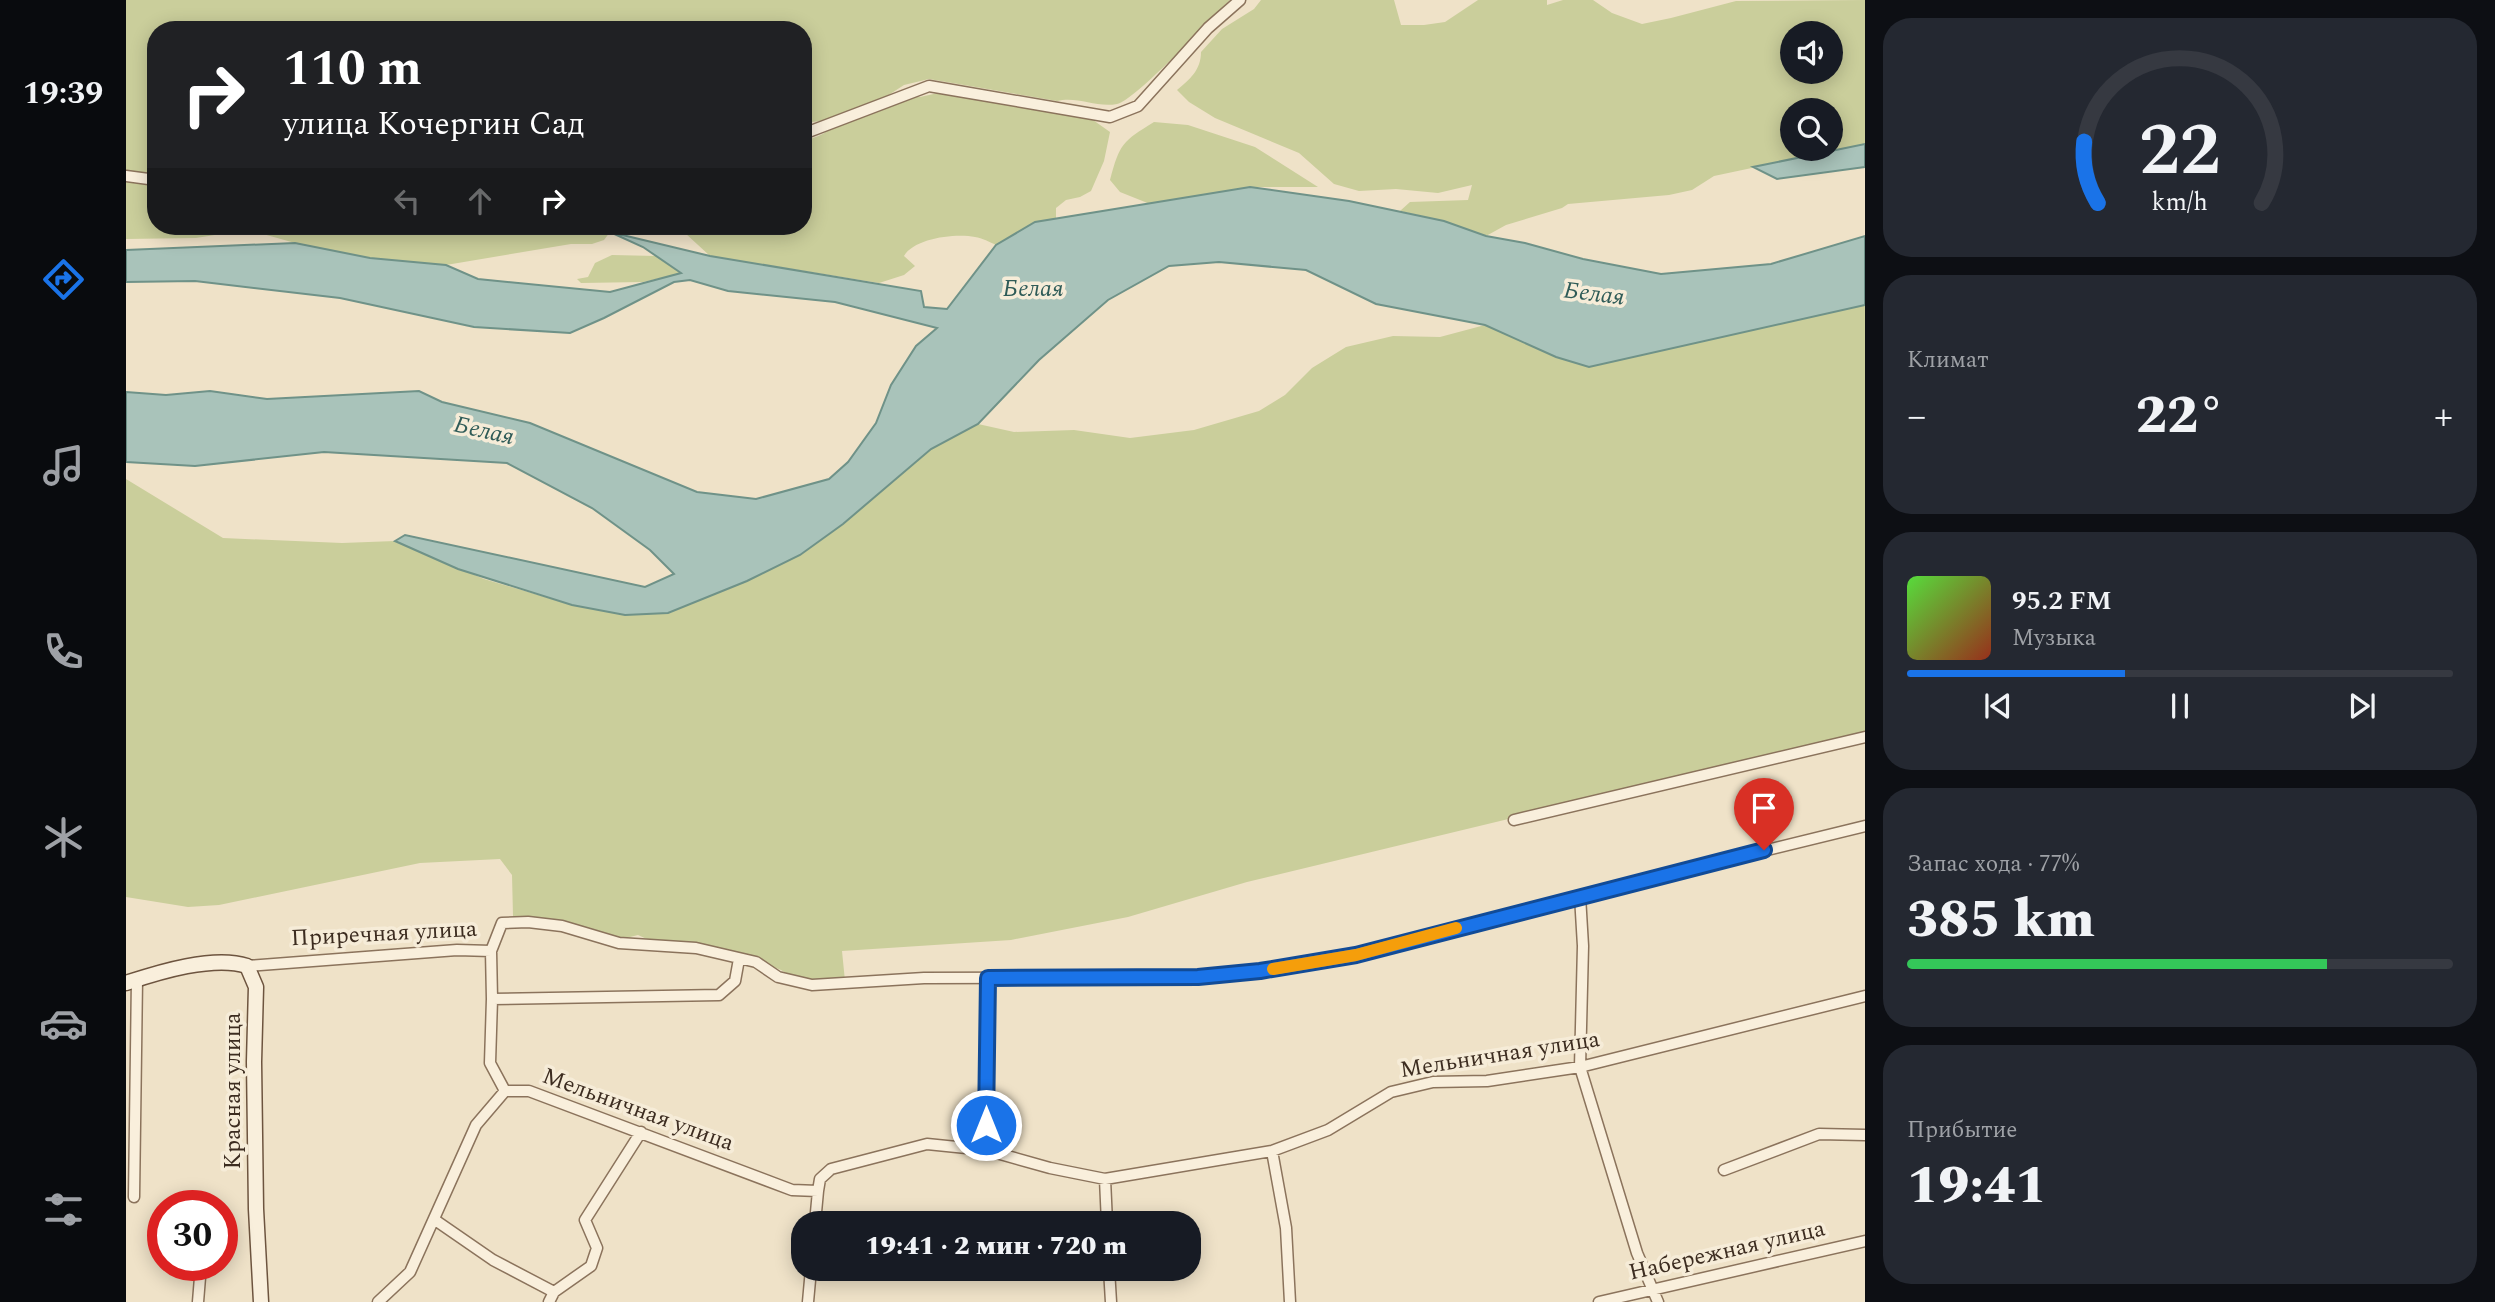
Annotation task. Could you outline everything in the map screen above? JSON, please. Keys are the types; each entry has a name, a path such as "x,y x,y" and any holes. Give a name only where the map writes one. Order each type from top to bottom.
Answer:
{"street":[{"path":"812,131 929,86 1110,117 1138,106 1208,29 1240,0"},
{"path":"126,176 147,179"},
{"path":"1514,820 1865,737"},
{"name":"Приречная улица","path":"134,1197 131,981 186,967 234,961 247,966 457,950 491,951 502,923 528,922 562,926 619,943 696,948 756,962 778,977 812,985 924,978 1198,977 1260,971 1356,955 1580,896 1865,826"},
{"path":"1580,896 1583,946 1580,1067 1637,1253 1658,1302"},
{"path":"491,951 489,1063 505,1091"},
{"path":"492,999 719,995 735,981 739,959"},
{"name":"Красная улица","path":"247,966 256,987 256,1195 261,1302"},
{"path":"986,1150 988,978"},
{"name":"Мельничная улица","path":"378,1302 410,1272 475,1125 505,1091 529,1091 792,1190 818,1191 820,1179 831,1169 927,1144 986,1150 1105,1180 1272,1151 1328,1130 1391,1092 1433,1082 1487,1081 1580,1067 1865,996"},
{"path":"435,1220 551,1297 591,1266 597,1248 585,1220 641,1132"},
{"path":"1724,1170 1819,1134 1865,1135"},
{"path":"1272,1151 1286,1228 1290,1302"},
{"path":"1105,1180 1106,1211"},
{"path":"816,1211 818,1191"},
{"name":"Набережная улица","path":"1599,1302 1865,1241"},
{"path":"198,1302 200,1281"},
{"path":"808,1302 810,1281"},
{"path":"1110,1281 1111,1302"}],"green space":[{"path":"126,0 1230,0 1140,89 1117,104 1057,101 929,79 904,85 884,98 920,97 938,93 1054,111 1093,120 1110,132 1104,161 1091,191 1066,200 1056,208 1056,219 1035,222 996,245 967,236 926,241 909,250 904,256 915,266 904,275 879,283 710,256 687,235 812,235 812,139 831,128 838,119 812,122 812,21 147,21 147,235 215,235 196,238 126,239"},
{"path":"1261,0 1394,0 1401,25 1424,25 1445,22 1478,0 1547,0 1547,5 1563,0 1593,0 1612,13 1642,24 1736,1 1865,0 1865,144 1843,149 1843,98 1780,98 1780,161 1785,161 1714,176 1692,190 1669,195 1568,204 1506,225 1486,236 1444,221 1400,211 1410,202 1468,200 1472,185 1438,193 1396,189 1359,191 1334,184 1299,153 1215,118 1189,102 1177,90 1197,69 1201,52 1222,29 1254,9"},
{"path":"1154,122 1188,125 1255,147 1318,187 1250,187 1150,204 1120,192 1110,180 1120,151 1129,139"},
{"path":"267,235 608,235 604,240 592,244 571,244 446,265 370,258"},
{"path":"612,255 656,256 682,273 643,282 581,283 577,279 588,277 595,263"},
{"path":"1865,305 1865,733 1247,882 1128,917 1011,940 842,951 845,981 800,981 781,970 731,950 649,940 638,935 622,939 552,919 513,916 512,875 500,859 420,863 219,905 188,907 126,897 126,479 223,538 342,543 395,541 484,579 572,605 625,615 800,555 843,524 931,449 978,424 1014,432 1074,430 1130,438 1194,430 1259,411 1285,395 1312,368 1346,347 1393,336 1440,337 1485,325 1556,357 1589,367"}],"water":[{"path":"1865,144 1865,167 1777,179 1753,167 1782,161 1843,161 1843,149"},
{"name":"Белая","path":"1250,187 1349,201 1444,221 1486,236 1661,274 1771,264 1865,236 1865,305 1589,367 1556,357 1485,325 1376,304 1306,270 1219,262 1169,266 1108,300 1039,360 978,424 931,449 843,524 800,555 747,581 668,613 625,615 572,605 458,569 395,541 405,535 645,587 674,574 650,550 592,508 507,463 324,452 195,466 126,462 126,392 166,395 210,391 267,399 419,391 442,402 530,423 697,492 756,499 829,479 848,462 876,423 891,385 916,346 937,328 835,302 728,291 690,280 674,282 570,333 474,327 340,298 195,281 126,282 126,250 295,243 370,258 446,265 478,279 610,292 681,273 643,247 617,235 622,235 710,256 921,291 924,307 947,309 996,245 1035,222"}],"slow traffic":[{"path":"1273,969 1356,955 1456,928"}],"route":[{"path":"986,1125 988,978 1198,977 1260,971 1356,955 1764,850"}]}
